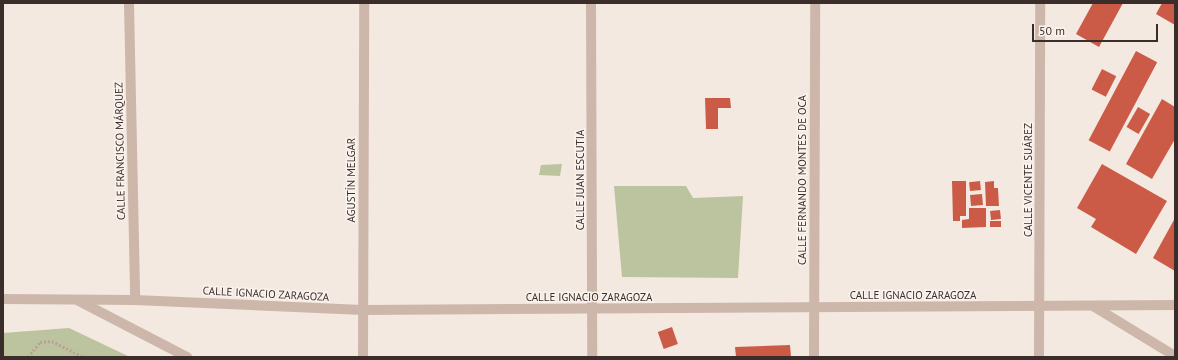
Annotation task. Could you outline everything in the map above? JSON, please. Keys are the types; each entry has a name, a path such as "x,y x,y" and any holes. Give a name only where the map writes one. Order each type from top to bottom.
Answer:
{"street":[{"name":"CALLE FRANCISCO MÁRQUEZ","path":"129,3 135,300"},
{"name":"AGUSTÍN MELGAR","path":"363,357 364,3"},
{"name":"CALLE JUAN ESCUTIA","path":"591,3 592,357"},
{"name":"CALLE FERNANDO MONTES DE OCA","path":"814,357 815,3"},
{"name":"CALLE VICENTE SUÁREZ","path":"1039,357 1040,3"},
{"name":"CALLE IGNACIO ZARAGOZA","path":"3,299 135,300 363,310 1039,307 1175,304"},
{"path":"78,300 187,357"},
{"path":"1093,306 1175,356"}],"path":[{"path":"28,357 40,342 52,341 84,357"}],"green space":[{"path":"562,164 560,176 539,175 541,165"},
{"path":"614,186 686,186 693,198 743,196 738,278 622,277"},
{"path":"69,328 130,357 3,357 3,333"}],"building":[{"path":"1093,3 1123,3 1099,47 1076,34"},
{"path":"1162,3 1175,3 1175,25 1156,14"},
{"path":"1136,51 1157,62 1110,151 1089,140"},
{"path":"1102,69 1116,76 1106,97 1092,89"},
{"path":"705,98 730,98 731,108 718,108 718,129 706,129"},
{"path":"1162,99 1175,107 1175,139 1152,179 1126,164"},
{"path":"1138,107 1150,114 1139,134 1126,127"},
{"path":"1102,164 1167,201 1136,254 1091,227 1096,219 1077,208"},
{"path":"952,181 966,181 966,216 960,216 960,221 953,221"},
{"path":"980,181 981,190 970,191 969,182"},
{"path":"994,181 994,188 998,188 999,206 986,206 985,182"},
{"path":"982,194 983,205 971,206 970,195"},
{"path":"969,208 986,208 986,227 962,228 962,220 969,219"},
{"path":"1000,210 1001,219 991,220 990,211"},
{"path":"1175,218 1175,271 1153,258"},
{"path":"990,221 1001,221 1001,227 990,227"},
{"path":"672,327 678,344 664,349 658,332"},
{"path":"790,345 791,357 736,357 735,347"}]}
